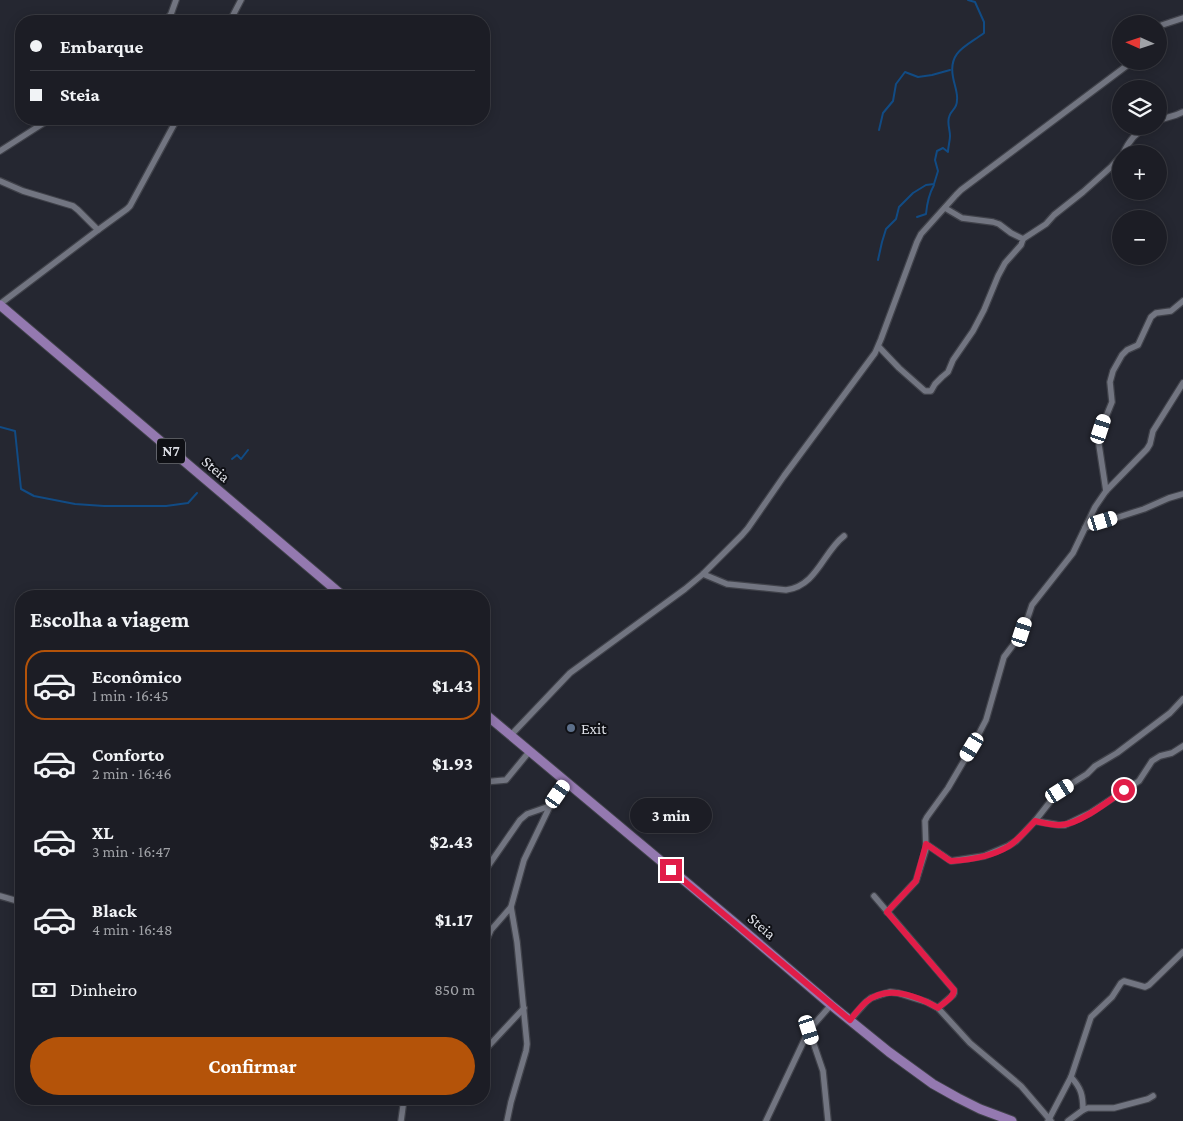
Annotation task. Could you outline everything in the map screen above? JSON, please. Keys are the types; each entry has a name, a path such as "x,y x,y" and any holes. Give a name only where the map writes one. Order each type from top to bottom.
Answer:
{"main road":[{"name":"Steia","path":"0,304 336,590"},
{"name":"Steia","path":"490,718 889,1052 933,1084 980,1109 1012,1121"}],"street":[{"path":"170,15 176,0"},
{"path":"233,15 241,0"},
{"path":"1168,23 1183,18"},
{"path":"511,735 570,673 685,589 703,574 748,528 878,347 917,242 961,190 1121,70"},
{"path":"1167,117 1183,112"},
{"path":"0,151 41,125"},
{"path":"0,304 130,206 174,125"},
{"path":"1127,145 1136,135"},
{"path":"878,347 925,391 931,391 948,372 953,360 976,324 1005,263 1022,245 1023,239 1046,224 1112,166"},
{"path":"0,181 23,191 73,206 98,230"},
{"path":"945,208 962,218 999,224 1023,239"},
{"path":"1106,491 1099,445 1101,429 1112,402 1110,382 1113,371 1122,355 1138,344 1151,317 1156,313 1171,311 1183,301"},
{"path":"887,912 916,881 926,844 926,817 948,788 986,720 1006,653 1020,636 1032,605 1073,553 1094,507 1106,491 1147,449 1153,431 1183,383"},
{"path":"1085,528 1183,494"},
{"path":"703,574 727,584 786,590 795,589 805,583 844,536"},
{"path":"926,844 951,861 984,856 1008,846 1016,841 1035,821 1060,791 1117,753 1170,713 1183,699"},
{"path":"1035,821 1065,825 1090,813 1139,781 1152,761 1160,756 1172,753 1183,746"},
{"path":"490,781 506,780 530,752"},
{"path":"507,1121 526,1051 524,1008 511,907 524,860 550,806 566,782"},
{"path":"490,863 520,820 527,814 550,806"},
{"path":"0,896 15,900"},
{"path":"874,896 954,990 952,996 938,1008"},
{"path":"490,932 511,907"},
{"path":"850,1020 866,1002 890,992 917,998 938,1008 970,1043 1021,1086 1050,1120 1071,1077 1091,1017 1112,997 1121,983 1127,981 1145,987 1183,952"},
{"path":"766,1121 809,1030 831,1005"},
{"path":"490,1045 524,1008"},
{"path":"809,1030 822,1071 828,1121"},
{"path":"1071,1077 1079,1086 1083,1110"},
{"path":"1068,1121 1088,1108 1114,1108 1148,1099 1152,1096"},
{"path":"401,1121 403,1105"}],"waterway":[{"path":"878,260 886,229 896,219 899,207 913,193 926,185 934,184 938,171 935,160 937,151 943,148 948,152 950,136 948,120 956,106 957,100 952,68 953,61 960,50 984,33 984,22 975,2 968,0"},
{"path":"879,130 883,113 893,101 896,84 905,72 918,77 950,70"},
{"path":"917,217 926,214 934,185"},
{"path":"0,427 15,431 21,489 34,496 75,504 166,506 188,503 197,493"},
{"path":"232,459 237,455 241,459 248,450"}],"place":[{"name":"Exit","path":"571,728"}],"route":[{"path":"671,870 850,1020 871,998 890,992 906,994 938,1008 952,996 954,990 887,912 916,881 926,844 951,861 984,856 1003,849 1016,841 1035,821 1065,825 1090,813 1124,790"}]}
